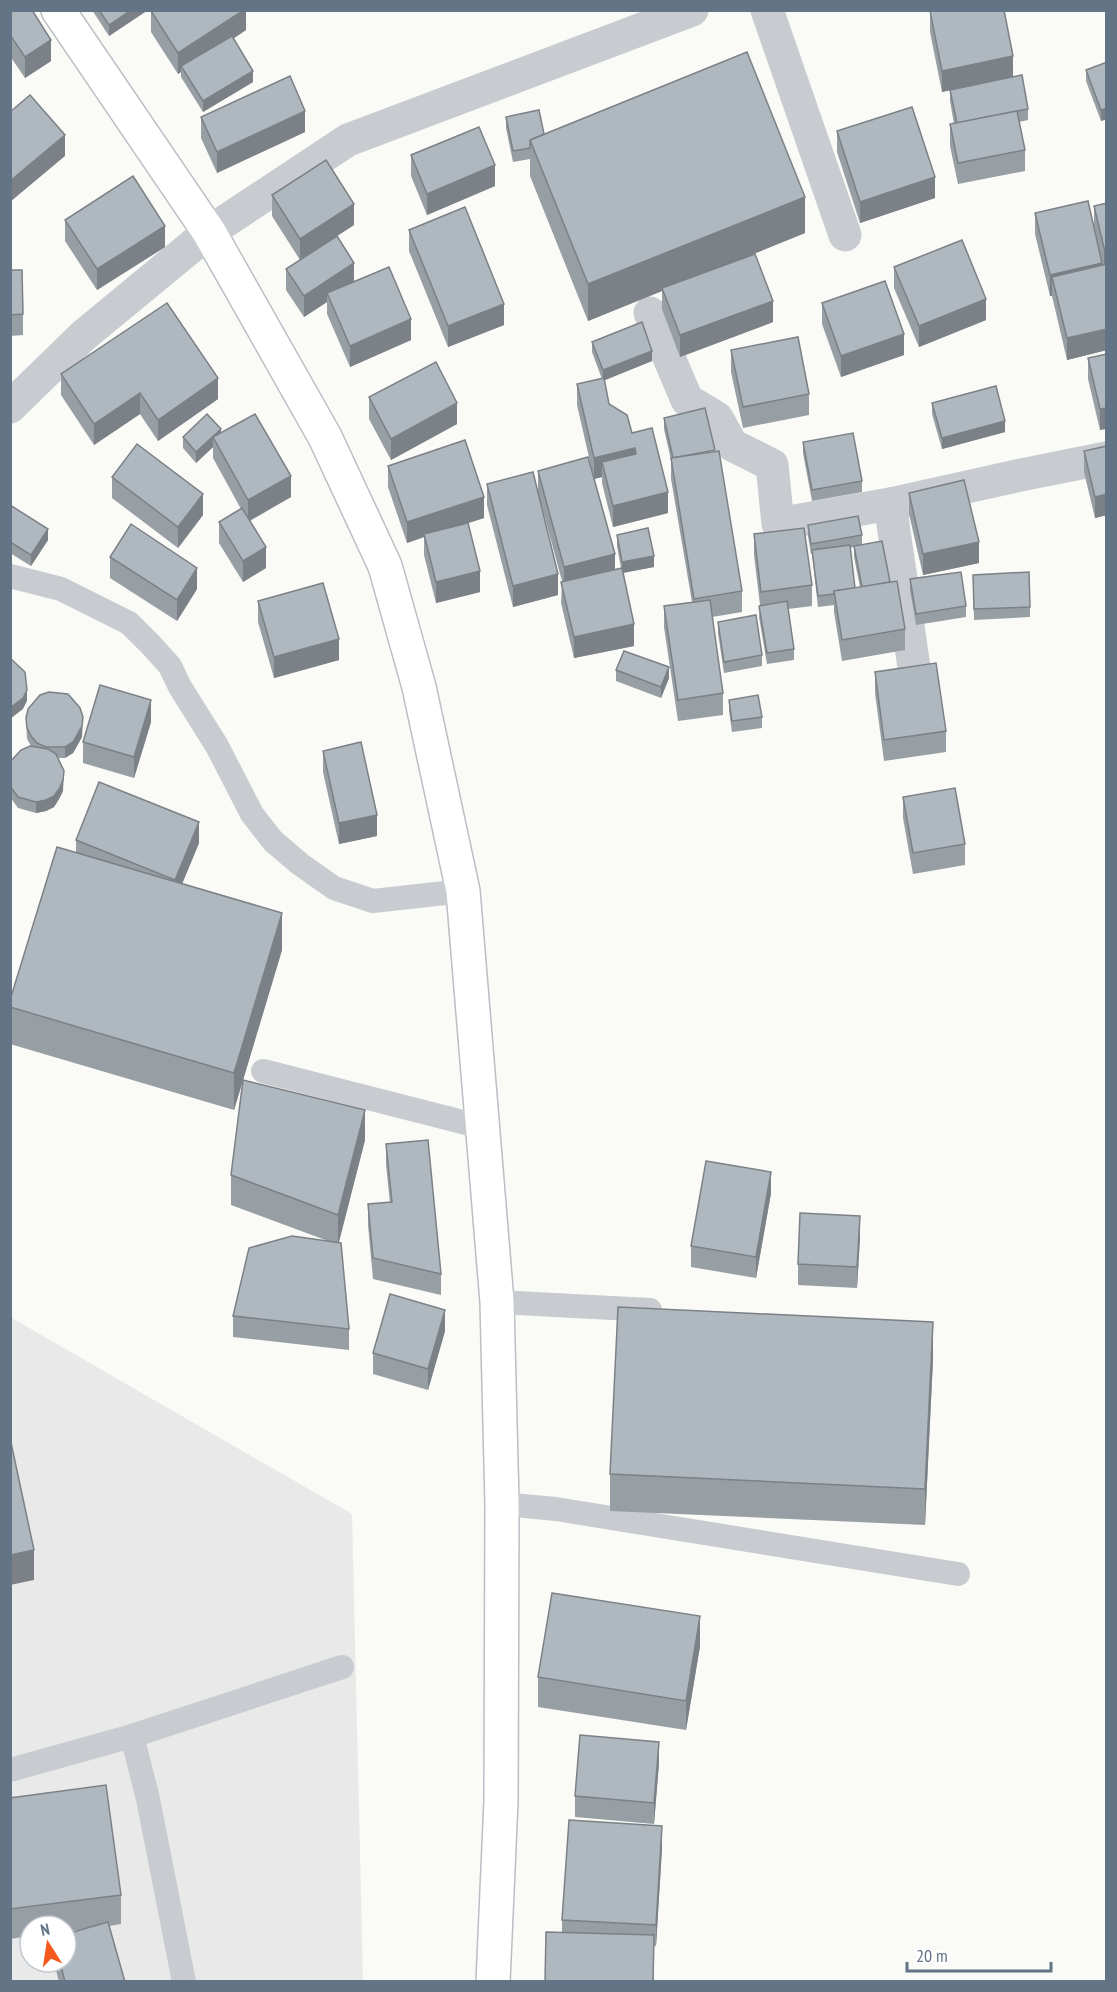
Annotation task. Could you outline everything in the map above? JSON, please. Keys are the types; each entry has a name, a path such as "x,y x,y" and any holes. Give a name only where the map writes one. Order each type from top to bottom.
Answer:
{"street":[{"path":"58,10 209,232 325,437 385,566 419,687 464,891 497,1302 502,1504 501,1801 493,1982"},
{"path":"10,406 83,336 209,232 348,140 692,10"},
{"path":"767,10 845,235"},
{"path":"650,313 687,400 717,418 732,445 772,465 778,524 890,504 1107,458"},
{"path":"890,504 914,667"}],"lane":[{"path":"10,576 61,589 129,623 170,666 180,687 217,747 252,814 273,841 334,888 374,901 464,891"},
{"path":"263,1071 482,1127"},
{"path":"497,1302 673,1312"},
{"path":"502,1504 568,1511 958,1574"},
{"path":"10,1770 132,1736 342,1667"},
{"path":"132,1736 148,1799 184,1982"}],"shaded area":[{"path":"10,1317 352,1514 363,1981 11,1981"}],"building":[{"path":"15,10 32,10 51,40 25,57 10,35 10,13"},
{"path":"99,10 131,10 109,25"},
{"path":"151,10 244,10 178,53 151,11"},
{"path":"1004,10 1013,56 942,71 930,11"},
{"path":"232,36 253,71 203,101 181,66"},
{"path":"747,52 805,197 588,284 530,140"},
{"path":"1107,62 1107,108 1101,110 1086,70"},
{"path":"1022,75 1028,109 957,123 950,90"},
{"path":"290,76 305,111 217,152 201,117"},
{"path":"30,95 65,135 10,181 10,112"},
{"path":"912,107 935,177 860,202 837,131"},
{"path":"539,110 544,134 530,140 530,148 513,151 506,117"},
{"path":"1017,111 1025,150 958,163 950,124"},
{"path":"479,127 495,165 427,194 411,155"},
{"path":"326,160 354,204 300,239 272,195"},
{"path":"133,176 165,226 97,269 65,220"},
{"path":"1088,201 1102,263 1050,275 1035,213"},
{"path":"1107,203 1107,248 1104,248 1094,206"},
{"path":"465,207 504,304 448,326 409,230"},
{"path":"337,236 354,263 304,296 286,269"},
{"path":"962,240 986,299 919,326 894,267"},
{"path":"755,254 773,301 680,335 662,288"},
{"path":"1107,264 1107,329 1067,338 1052,277"},
{"path":"389,267 411,319 350,346 327,293"},
{"path":"10,270 22,270 23,314 10,315"},
{"path":"885,281 904,334 841,356 822,303"},
{"path":"167,303 218,378 158,420 140,393 94,424 61,374"},
{"path":"642,322 652,351 603,370 592,342"},
{"path":"798,337 809,394 743,407 731,350"},
{"path":"1107,354 1107,408 1100,409 1088,358"},
{"path":"436,362 457,403 391,439 369,397"},
{"path":"604,378 609,404 627,415 632,433 652,428 668,492 613,506 602,462 636,454 635,448 594,458 577,384"},
{"path":"996,386 1005,421 942,438 932,403"},
{"path":"705,408 715,450 673,458 664,418"},
{"path":"207,414 221,429 196,452 183,437"},
{"path":"255,414 291,476 248,500 213,437"},
{"path":"853,433 862,481 812,490 803,442"},
{"path":"465,440 484,497 407,522 388,466"},
{"path":"137,444 203,494 178,527 112,477"},
{"path":"1107,446 1107,494 1095,497 1084,451"},
{"path":"719,451 742,591 694,599 671,458"},
{"path":"588,457 615,554 564,567 538,471"},
{"path":"533,472 558,574 513,586 487,484"},
{"path":"964,480 979,542 923,554 909,493"},
{"path":"10,505 48,529 31,555 10,542"},
{"path":"242,508 266,547 243,561 219,522"},
{"path":"858,516 862,535 811,544 808,525"},
{"path":"468,523 480,571 436,582 424,534"},
{"path":"131,524 197,568 177,600 110,557"},
{"path":"648,528 654,556 622,562 617,535"},
{"path":"804,528 812,585 761,592 754,534"},
{"path":"882,541 890,582 862,587 854,546"},
{"path":"850,545 855,588 818,596 812,550"},
{"path":"622,568 634,624 574,637 561,582"},
{"path":"961,572 966,606 916,614 910,579"},
{"path":"1029,572 1030,607 974,609 973,575"},
{"path":"897,581 905,629 842,640 834,591"},
{"path":"323,583 339,639 274,657 258,601"},
{"path":"710,600 723,693 678,700 664,606"},
{"path":"787,601 794,649 767,653 759,606"},
{"path":"756,615 762,655 724,662 718,622"},
{"path":"624,651 669,667 661,687 616,670"},
{"path":"10,658 25,672 27,690 23,698 10,708"},
{"path":"936,663 946,731 884,740 875,672"},
{"path":"100,685 151,700 134,757 83,742"},
{"path":"49,692 68,694 80,708 83,717 82,726 73,742 65,747 46,747 37,743 27,728 28,709 40,695"},
{"path":"758,695 762,717 732,721 729,700"},
{"path":"361,742 377,815 339,823 323,751"},
{"path":"30,746 48,749 56,754 64,771 63,780 54,796 36,802 18,797 10,786 10,762 21,750"},
{"path":"99,782 199,822 175,880 76,840"},
{"path":"955,788 965,844 913,853 903,797"},
{"path":"57,847 282,913 234,1073 10,1007 10,1000"},
{"path":"243,1080 365,1110 338,1215 231,1175"},
{"path":"428,1140 441,1274 373,1258 368,1204 392,1202 386,1144"},
{"path":"706,1161 771,1172 756,1257 691,1246"},
{"path":"800,1213 860,1216 857,1267 798,1264"},
{"path":"292,1236 341,1243 349,1329 233,1316 249,1248"},
{"path":"390,1294 445,1310 428,1369 373,1353"},
{"path":"618,1307 933,1322 925,1489 610,1474"},
{"path":"10,1438 34,1550 10,1555"},
{"path":"552,1593 700,1616 686,1701 538,1677"},
{"path":"580,1735 659,1742 654,1803 575,1796"},
{"path":"106,1785 121,1895 10,1909 10,1798"},
{"path":"569,1820 662,1826 656,1925 562,1920"},
{"path":"108,1922 125,1982 65,1982 63,1974 78,1974 78,1931"},
{"path":"546,1932 654,1935 653,1982 545,1982"}]}
